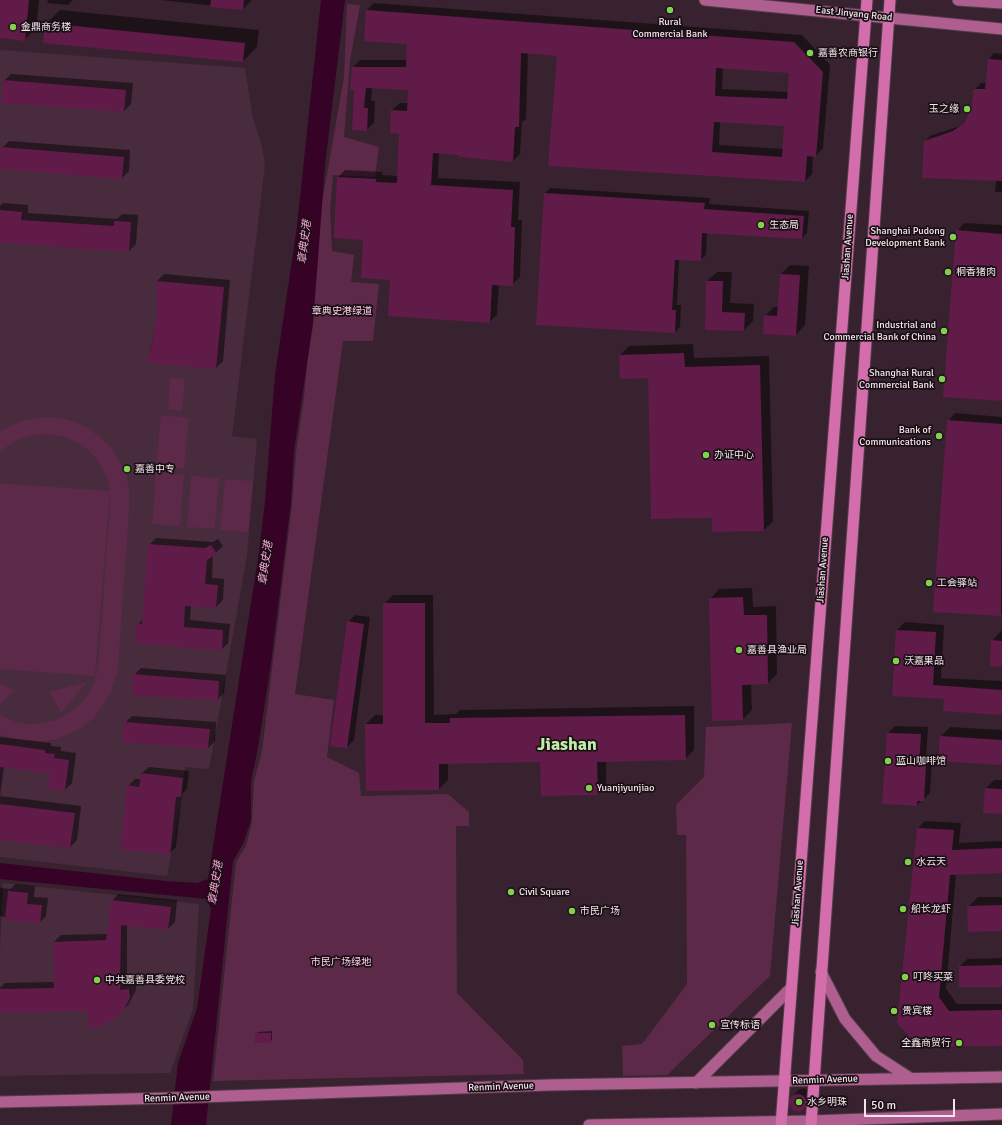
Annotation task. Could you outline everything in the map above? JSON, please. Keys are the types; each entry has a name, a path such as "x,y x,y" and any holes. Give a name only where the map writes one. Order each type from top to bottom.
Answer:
{"main road":[{"name":"East Jinyang Road","path":"705,0 1002,29"},
{"name":"Jiashan Avenue","path":"781,1123 867,0"},
{"path":"811,1123 890,0"},
{"path":"958,0 1002,3"},
{"path":"821,972 845,1019 876,1056 910,1078"},
{"path":"696,1082 791,988"},
{"name":"Renmin Avenue","path":"0,1102 214,1097 542,1085 1002,1077"},
{"path":"589,1125 811,1123 1002,1114"},
{"path":"904,1125 913,1117"}],"shaded area":[{"name":"嘉善中专","path":"0,50 245,68 253,119 262,146 265,166 232,436 257,439 247,556 209,769 185,767 181,802 167,876 0,857"},
{"name":"中共嘉善县委党校","path":"3,883 199,904 193,1009 170,1073 0,1076 0,951"}],"green space":[{"name":"市民广场绿地","path":"347,4 360,5 350,61 344,137 379,147 375,177 333,175 330,209 332,251 354,255 351,282 379,284 373,341 343,341 295,694 334,700 327,757 359,773 361,796 448,794 469,812 469,826 456,826 457,993 523,1060 524,1074 213,1081 236,862 246,846 252,822 254,781 262,751 292,505 296,452 304,398 320,214 344,77"},
{"path":"170,378 185,379 182,411 168,409"},
{"path":"161,415 189,418 184,469 156,466"},
{"path":"50,417 69,420 86,427 100,437 113,450 126,473 129,491 129,510 118,669 110,695 94,718 80,729 55,740 28,742 0,735 0,715 14,721 28,724 56,720 69,713 80,704 89,693 95,680 98,667 110,507 110,493 95,676 0,669 0,483 110,491 107,478 97,459 82,445 63,436 41,434 27,437 13,442 0,452 0,431 23,420"},
{"path":"156,473 184,475 180,526 152,524"},
{"path":"191,476 219,478 215,529 187,527"},
{"path":"225,479 253,481 248,532 220,530"},
{"path":"87,682 61,713 49,692"},
{"path":"0,683 14,690 0,705"},
{"path":"792,723 770,976 667,1075 623,1076 622,1046 642,1044 687,984 686,835 677,835 676,805 704,777 706,727"}],"water":[{"name":"章典史港","path":"321,0 345,0 325,165 313,324 294,451 291,502 271,663 258,748 251,781 251,820 243,844 233,861 206,1125 171,1125 178,1063 197,1008 211,909 207,899 0,879 0,863 165,881 197,883 208,879 259,552 265,502 275,375 297,226"}],"building":[{"name":"金鼎商务楼","path":"0,0 29,0 25,41 0,38"},
{"path":"211,0 244,0 243,10 210,7"},
{"path":"366,10 794,42 823,72 816,157 807,156 805,182 548,166 557,56 521,53 519,127 515,127 513,162 433,153 431,185 513,190 511,227 515,227 513,286 492,285 490,323 388,316 390,280 361,278 363,240 334,238 337,177 376,179 376,182 397,183 399,134 390,133 391,110 407,111 408,90 366,88 364,108 368,108 367,131 352,130 354,90 350,90 352,67 406,67 407,44 364,41","holes":["716,68 789,73 787,99 715,96","714,122 784,126 782,157 712,152"]},
{"path":"45,23 245,43 243,62 43,43"},
{"path":"988,59 1002,60 1002,181 922,178 924,141 953,131 964,123 971,109 974,89 985,89"},
{"path":"3,80 126,90 124,112 2,103"},
{"path":"1,147 124,157 122,179 0,169"},
{"path":"544,193 705,203 704,209 804,216 802,239 702,233 701,261 675,260 672,310 676,310 675,333 536,325"},
{"path":"0,210 22,212 21,220 114,226 114,221 131,222 129,252 0,243"},
{"path":"956,230 1002,234 1002,401 943,397"},
{"path":"780,274 800,275 796,336 763,334 764,315 777,316"},
{"path":"156,281 224,287 216,369 146,363 151,349 157,315"},
{"path":"706,281 723,281 722,312 745,313 744,331 705,330"},
{"name":"办证中心","path":"684,353 685,367 760,365 764,531 712,532 712,518 651,519 648,378 620,379 619,355"},
{"path":"947,420 1002,424 1001,616 933,612"},
{"path":"148,544 205,548 211,545 217,554 207,560 205,584 218,585 216,608 185,606 184,627 223,630 222,651 135,643 137,623 142,624"},
{"name":"嘉善县渔业局","path":"743,597 744,615 767,615 768,684 742,685 743,720 712,721 709,598"},
{"path":"383,603 425,603 425,723 450,723 450,718 685,715 686,760 597,762 598,795 541,796 540,762 439,764 439,790 366,791 365,724 383,724"},
{"path":"347,621 364,624 347,748 330,746"},
{"path":"896,630 936,632 933,685 1002,690 1002,715 943,711 944,699 892,696"},
{"path":"991,640 1002,641 1002,667 990,666"},
{"path":"133,674 219,681 218,701 132,695"},
{"path":"124,722 210,729 208,749 122,742"},
{"path":"887,733 921,734 919,765 926,766 924,801 917,801 917,806 882,804"},
{"path":"940,736 1002,740 1002,765 938,761"},
{"path":"0,744 45,750 45,753 55,754 54,758 69,760 65,791 48,789 50,773 0,767"},
{"path":"141,773 183,778 181,797 176,797 170,855 120,849 127,785 139,787"},
{"path":"985,788 1002,789 1002,814 983,813"},
{"path":"0,804 75,813 70,848 0,840"},
{"path":"917,828 954,830 952,850 1002,848 1002,873 950,875 939,997 949,1011 1002,1010 1002,1046 924,1047 912,1040 897,1023"},
{"path":"8,891 28,893 27,904 42,905 40,924 5,920"},
{"path":"111,900 171,907 168,930 121,925 120,990 129,989 130,998 122,1013 98,1028 89,1028 87,1011 0,1013 0,989 54,988 53,942 106,940"},
{"path":"1002,905 1002,931 968,932 967,906"},
{"path":"1002,965 1002,987 959,987 959,966"},
{"path":"255,1033 271,1033 271,1043 255,1043"},
{"name":"水乡明珠","path":"794,1094 802,1094 807,1099 805,1110 802,1112 794,1112 789,1107 789,1099"}],"place":[{"name":"Rural Commercial Bank","path":"670,10"},
{"name":"金鼎商务楼","path":"13,27"},
{"name":"嘉善农商银行","path":"810,53"},
{"name":"玉之缘","path":"967,109"},
{"name":"生态局","path":"761,225"},
{"name":"Shanghai Pudong Development Bank","path":"953,237"},
{"name":"桐香猪肉","path":"948,272"},
{"name":"Industrial and Commercial Bank of China","path":"944,331"},
{"name":"Shanghai Rural Commercial Bank","path":"942,379"},
{"name":"Bank of Communications","path":"939,436"},
{"name":"办证中心","path":"706,455"},
{"name":"嘉善中专","path":"127,469"},
{"name":"工会驿站","path":"929,583"},
{"name":"嘉善县渔业局","path":"739,650"},
{"name":"沃嘉果品","path":"896,661"},
{"name":"蓝山咖啡馆","path":"888,761"},
{"name":"Yuanjiyunjiao","path":"589,788"},
{"name":"水云天","path":"908,862"},
{"name":"Civil Square","path":"511,892"},
{"name":"船长龙虾","path":"903,909"},
{"name":"市民广场","path":"572,911"},
{"name":"叮咚买菜","path":"905,977"},
{"name":"中共嘉善县委党校","path":"97,980"},
{"name":"贵宾楼","path":"894,1011"},
{"name":"宣传标语","path":"712,1025"},
{"name":"全鑫商贸行","path":"959,1043"},
{"name":"水乡明珠","path":"799,1102"}],"district":[{"name":"Jiashan","path":"567,745"}],"park label":[{"name":"章典史港绿道","path":"342,311"}]}
